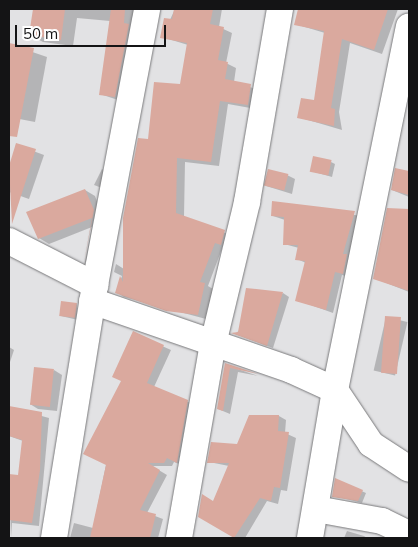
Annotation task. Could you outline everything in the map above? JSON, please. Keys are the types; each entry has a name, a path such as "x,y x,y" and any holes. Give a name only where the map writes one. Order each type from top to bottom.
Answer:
{"street":[{"path":"54,538 93,293 147,9"},
{"path":"179,538 213,344 247,202 280,9"},
{"path":"310,538 335,390 409,26"},
{"path":"9,241 93,293 213,344 335,390 371,444 409,469"},
{"path":"316,509 382,521 409,534"}],"building":[{"path":"33,9 65,9 61,40 29,35"},
{"path":"111,9 125,9 124,23 129,24 115,97 99,95"},
{"path":"174,9 213,9 210,24 224,27 218,60 228,62 225,79 251,84 248,105 220,101 211,162 177,158 176,213 225,230 221,245 215,243 200,282 205,283 198,315 166,311 115,293 120,276 123,282 123,218 138,138 148,139 154,82 180,84 187,43 160,38 164,18 172,19"},
{"path":"298,9 388,9 374,50 342,39 331,108 335,109 334,126 297,118 301,98 314,100 324,31 294,25"},
{"path":"9,43 34,48 17,137 9,136"},
{"path":"16,143 36,149 12,224 9,166"},
{"path":"313,156 332,160 328,176 310,172"},
{"path":"395,168 409,171 409,195 391,190"},
{"path":"268,169 288,174 284,191 264,185"},
{"path":"85,189 94,210 84,263 92,218 38,239 26,212"},
{"path":"272,201 355,211 343,254 347,254 343,274 335,272 326,310 295,301 305,261 295,260 298,245 283,245 284,217 271,216"},
{"path":"387,208 409,209 409,291 373,279"},
{"path":"246,288 283,292 267,346 231,333 238,332"},
{"path":"61,301 77,303 75,318 59,316"},
{"path":"385,316 401,317 397,374 381,373"},
{"path":"133,331 164,345 147,383 188,400 177,463 167,458 164,463 148,463 160,470 140,510 156,514 150,538 90,538 106,465 83,454 121,381 112,377"},
{"path":"225,363 258,374 230,368 223,411 217,409"},
{"path":"34,367 54,369 50,407 30,405"},
{"path":"9,406 42,412 40,470 32,523 9,520 9,474 18,475 22,440 9,436"},
{"path":"249,415 279,415 278,431 289,432 280,488 274,487 271,501 260,498 234,538 198,517 202,494 213,501 229,463 207,463 211,442 237,444"},
{"path":"335,478 363,490 358,501 332,497"}]}
